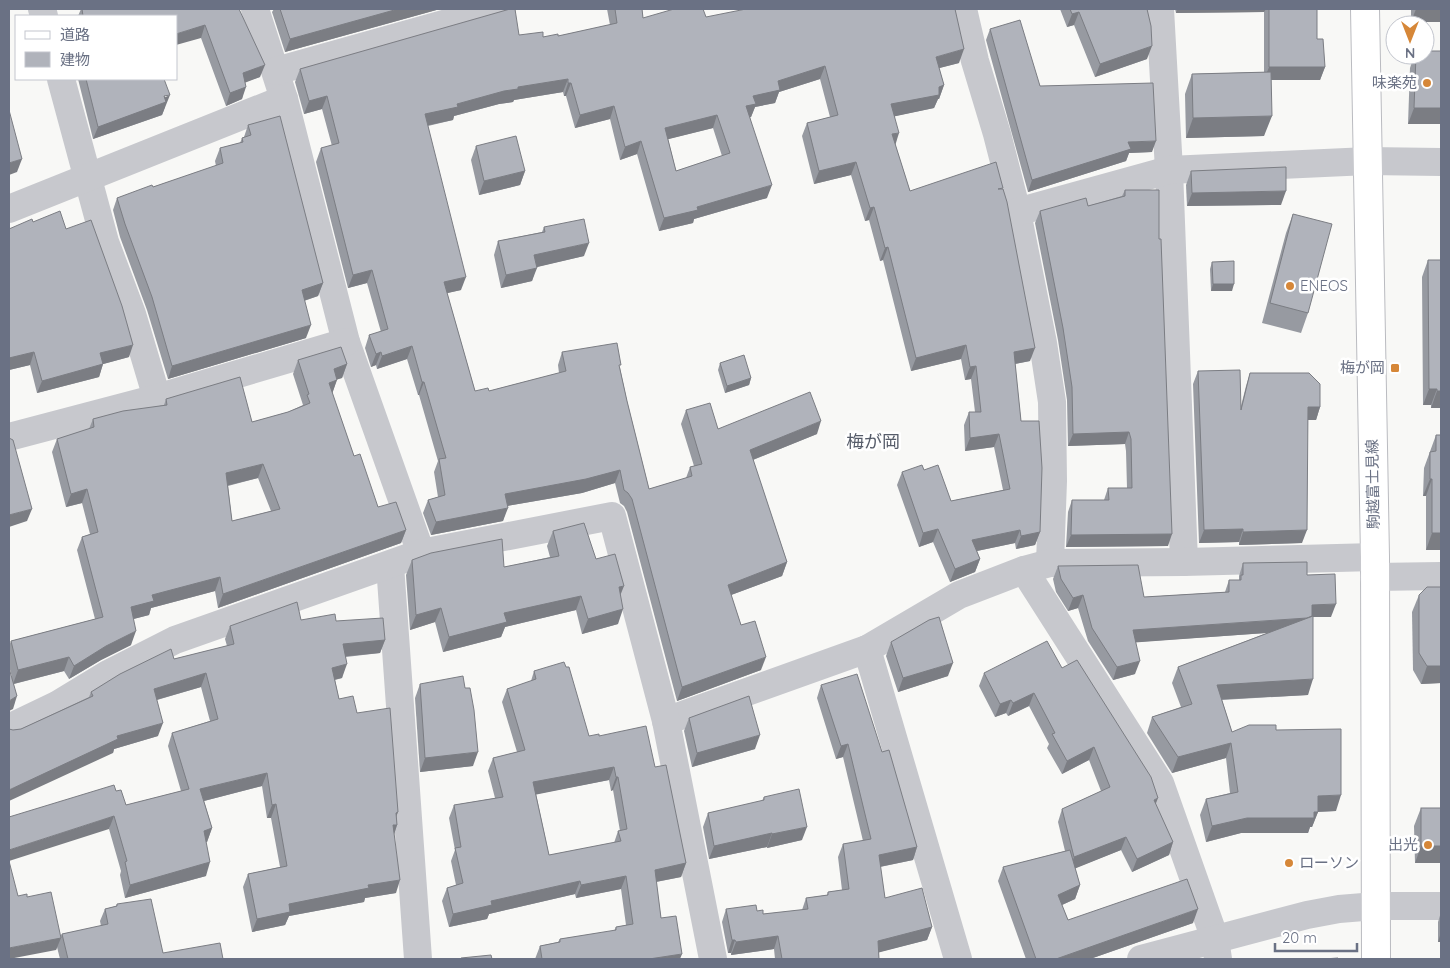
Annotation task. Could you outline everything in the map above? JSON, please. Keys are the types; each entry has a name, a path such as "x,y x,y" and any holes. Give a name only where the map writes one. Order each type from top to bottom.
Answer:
{"main road":[{"name":"駒越富士見線","path":"1365,9 1374,567 1376,959"}],"street":[{"path":"255,9 284,98 346,342 421,553"},
{"path":"276,71 497,9"},
{"path":"963,9 974,61 997,134 1017,212 1043,343 1052,402 1053,481 1050,563"},
{"path":"1160,9 1169,170 1184,562"},
{"path":"61,80 105,242 132,314 157,398"},
{"path":"9,209 284,98"},
{"path":"1017,212 1169,170 1368,161 1441,162"},
{"path":"9,438 157,398 346,342"},
{"path":"9,728 57,705 108,674 175,640 421,553 612,516 666,722 713,959"},
{"path":"666,722 867,649 959,595 1024,570 1050,563 1184,562 1374,567 1441,576"},
{"path":"390,565 418,959"},
{"path":"1024,570 1160,783 1217,949"},
{"path":"867,649 958,959"},
{"path":"1140,959 1217,949 1307,915 1339,909 1376,906 1441,906"}],"building":[{"path":"82,9 239,9 265,65 243,73 246,87 230,93 205,25 178,33 178,15 83,15"},
{"path":"280,9 398,9 290,39"},
{"path":"510,9 515,9 519,35 543,32 543,37 558,34 558,36 617,23 615,9 642,9 643,18 674,9 703,9 706,17 746,9 955,9 964,49 936,57 944,85 939,87 939,95 891,104 899,133 892,134 910,191 996,162 1003,188 998,189 1003,189 1007,202 1035,348 1014,352 1021,421 1039,421 1042,468 1040,532 1021,536 1020,530 972,540 980,559 955,569 938,529 923,533 902,472 922,465 924,470 938,465 951,501 1010,489 999,434 970,438 969,412 981,412 976,366 970,367 966,345 916,358 888,247 885,248 874,207 870,208 856,162 819,171 807,123 838,115 825,66 778,81 780,90 753,96 756,104 746,106 772,185 697,207 698,210 664,218 641,141 625,147 614,106 580,115 571,83 568,83 568,79 518,87 518,89 457,104 458,107 425,114 466,277 444,282 475,391 488,388 489,391 566,371 562,352 617,343 621,365 619,365 649,489 692,476 690,467 702,464 686,410 710,403 718,429 810,392 821,421 750,450 787,562 728,585 741,625 755,621 766,657 682,687 632,499 624,490 620,470 586,479 505,494 508,508 436,522 428,500 445,495 439,459 446,458 424,382 422,382 412,346 382,356 381,352 376,354 369,335 388,329 372,270 353,275 321,148 339,143 327,96 309,101 300,69","holes":["717,115 730,153 676,171 665,128"]},
{"path":"1070,9 1147,9 1151,26 1152,46 1100,64 1079,12 1072,14"},
{"path":"1269,9 1317,9 1317,39 1323,39 1325,67 1269,67"},
{"path":"1020,20 1040,86 1153,83 1156,141 1128,142 1131,149 1032,180 990,29"},
{"path":"1435,51 1441,51 1441,108 1414,108 1416,65 1435,65"},
{"path":"1271,72 1272,116 1193,118 1192,74"},
{"path":"86,80 164,80 170,95 164,96 166,102 98,127"},
{"path":"9,110 22,159 9,163"},
{"path":"280,116 323,283 302,290 311,325 172,366 152,297 117,198 223,163 220,148 243,142 242,138 251,135 248,125"},
{"path":"516,136 525,171 484,181 476,146"},
{"path":"1286,167 1286,191 1192,193 1191,171"},
{"path":"1125,190 1159,190 1159,239 1161,239 1172,534 1071,535 1072,500 1109,500 1108,488 1132,488 1131,439 1129,432 1073,434 1072,387 1063,328 1040,211 1086,198 1088,206 1125,196"},
{"path":"60,211 66,229 91,220 122,306 133,345 100,353 103,364 42,381 34,352 9,358 9,229 32,219 33,222"},
{"path":"1293,214 1332,224 1308,313 1270,303"},
{"path":"584,219 589,243 534,255 537,268 506,275 498,241 545,232 544,227"},
{"path":"1428,260 1441,260 1441,391 1429,389"},
{"path":"1234,261 1234,284 1213,284 1212,262"},
{"path":"341,347 347,364 334,369 337,380 329,383 354,456 360,454 378,507 396,502 406,530 223,594 220,577 152,595 154,601 131,607 136,631 106,646 74,666 69,657 18,670 11,641 103,617 82,537 98,532 87,489 71,494 57,439 94,427 93,419 123,411 167,405 166,399 240,377 252,422 288,412 310,403 298,360","holes":["263,464 280,509 232,521 226,473"]},
{"path":"744,355 751,378 727,386 720,363"},
{"path":"1240,370 1241,410 1250,373 1309,373 1320,384 1320,407 1308,407 1307,530 1243,532 1243,529 1204,530 1198,371"},
{"path":"1436,435 1441,435 1441,533 1432,533 1430,452 1436,451"},
{"path":"9,438 13,440 32,509 9,515"},
{"path":"584,523 596,559 615,554 624,586 619,587 623,609 588,619 581,596 504,613 507,622 449,637 441,608 416,615 412,560 431,553 502,539 504,567 559,556 553,531"},
{"path":"1307,562 1307,575 1335,574 1336,604 1312,605 1312,616 1307,618 1133,630 1140,661 1117,667 1092,628 1083,595 1073,598 1061,579 1058,566 1138,565 1144,597 1229,592 1229,580 1241,580 1243,563"},
{"path":"1427,587 1441,587 1441,666 1427,666 1419,653 1419,595"},
{"path":"297,602 301,620 335,614 336,621 383,618 385,640 343,644 347,664 332,668 339,699 353,696 357,713 390,708 398,812 396,813 397,825 393,825 400,880 368,885 369,888 289,904 290,912 257,919 248,874 287,866 276,804 272,805 267,773 200,789 212,828 204,831 210,862 130,885 125,862 127,861 114,816 9,850 9,817 114,785 116,791 121,790 126,805 189,789 172,733 218,719 206,673 154,689 163,723 117,736 118,739 9,790 9,729 21,729 93,696 91,692 120,674 171,649 174,659 234,644 230,626"},
{"path":"1313,616 1313,679 1217,685 1232,732 1249,725 1276,725 1276,730 1341,729 1341,795 1318,796 1318,812 1314,812 1314,818 1247,818 1212,826 1206,799 1238,792 1231,743 1178,757 1152,717 1192,704 1178,667"},
{"path":"939,617 953,663 903,678 891,642 929,620"},
{"path":"1047,641 1062,668 1077,660 1151,777 1158,798 1154,800 1173,842 1137,859 1126,837 1074,857 1062,809 1110,787 1094,747 1067,761 1052,734 1055,733 1034,693 1013,703 1011,700 1000,704 984,673"},
{"path":"564,662 566,667 569,667 589,736 599,734 599,736 646,726 655,767 666,765 686,863 655,870 661,918 676,916 682,954 649,959 542,959 540,946 560,942 560,939 616,930 616,927 633,924 626,876 581,885 580,881 491,901 492,905 453,914 447,888 463,883 455,848 461,847 454,805 503,797 493,758 525,750 507,689 536,679 534,671","holes":["614,767 616,777 618,777 627,829 618,831 621,841 549,855 533,782"]},
{"path":"9,668 17,696 9,701"},
{"path":"857,674 882,752 889,750 917,847 879,855 885,898 922,888 932,927 878,941 879,959 782,959 778,936 736,942 732,940 726,909 756,905 757,911 763,910 763,914 808,909 806,898 828,895 828,892 849,889 843,844 871,839 848,744 841,746 821,685"},
{"path":"463,676 465,688 470,688 478,752 425,758 420,684"},
{"path":"749,696 760,735 697,753 689,718"},
{"path":"799,789 807,827 714,846 708,813 764,800 764,797"},
{"path":"1421,808 1441,808 1441,846 1421,846"},
{"path":"1070,850 1080,885 1058,895 1068,920 1187,879 1198,909 1056,959 1036,959 1003,867"},
{"path":"9,861 18,896 27,894 27,897 51,892 61,938 9,948"},
{"path":"151,899 163,953 220,943 223,959 68,959 62,934 108,924 105,909 117,906 117,904"},
{"path":"491,955 492,959 461,959 461,958"}],"place":[{"name":"味楽苑","path":"1427,83"},
{"name":"ENEOS","path":"1290,286"},
{"name":"梅が岡","path":"1395,368"},
{"name":"出光","path":"1428,845"},
{"name":"ローソン","path":"1289,863"}],"district":[{"name":"梅が岡","path":"873,442"}]}
